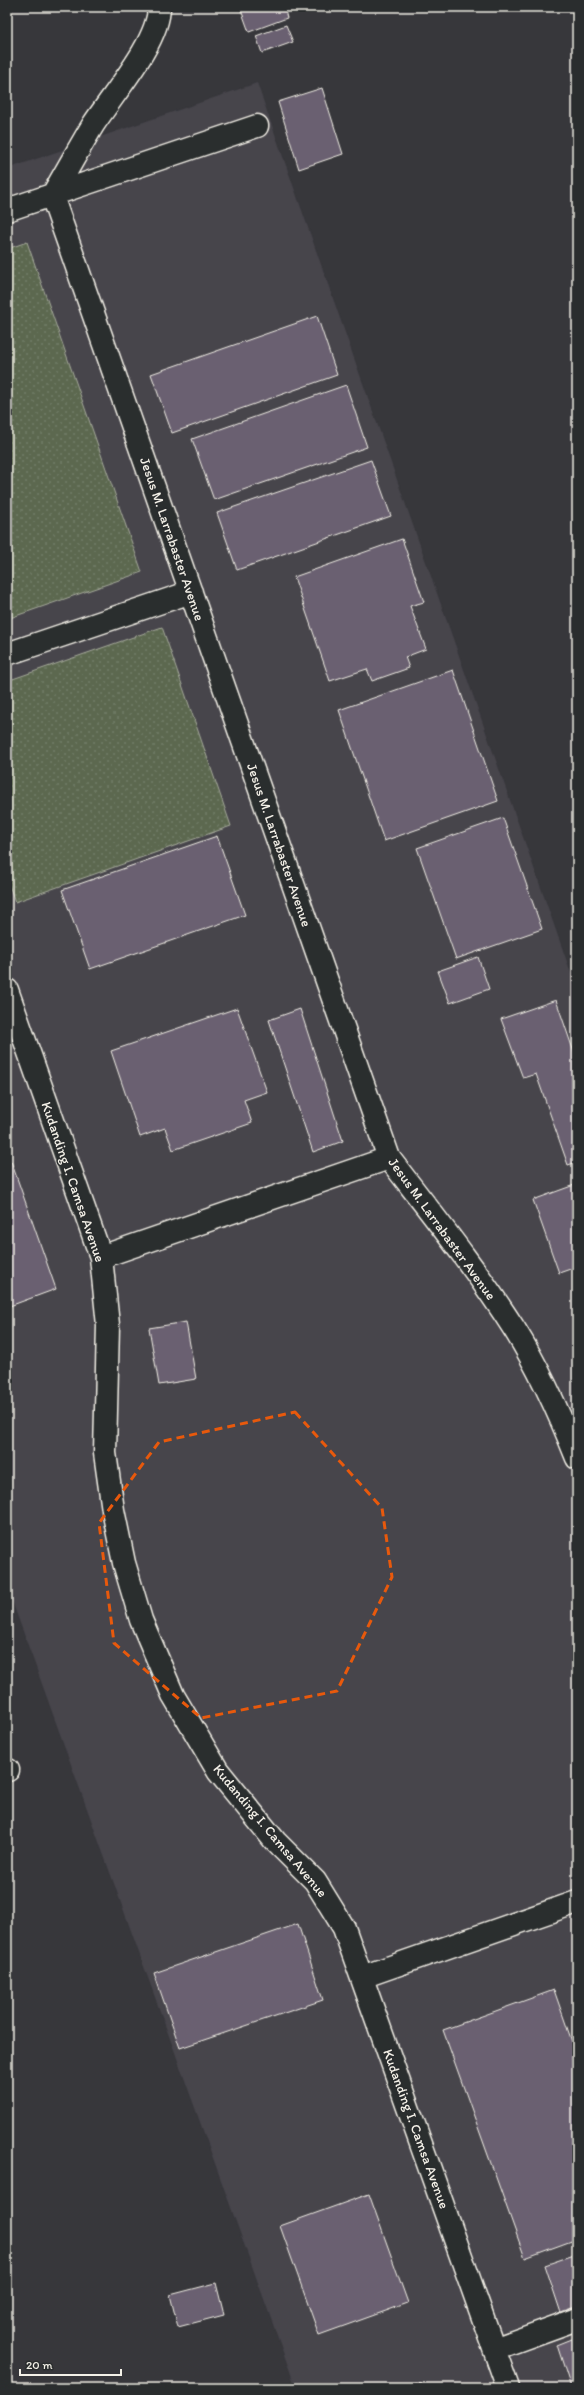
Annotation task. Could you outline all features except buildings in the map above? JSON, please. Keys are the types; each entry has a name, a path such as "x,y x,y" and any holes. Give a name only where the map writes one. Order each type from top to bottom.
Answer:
{"street":[{"path":"52,196 83,141 138,61 159,20 159,7"},
{"path":"7,210 257,126"},
{"name":"Jesus M. Larrabaster Avenue","path":"52,196 389,1158 449,1237 515,1330 560,1415 577,1458"},
{"path":"7,654 190,592"},
{"name":"Kudanding I. Camsa Avenue","path":"7,990 101,1257 108,1325 105,1453 113,1510 124,1564 141,1620 173,1695 218,1771 275,1841 315,1881 344,1928 508,2388"},
{"path":"101,1257 389,1158"},
{"path":"362,1977 577,1902"},
{"path":"494,2349 577,2319"}],"highlighted area":[{"path":"295,1412 382,1508 392,1577 337,1691 201,1718 114,1643 99,1523 159,1442"}],"shaded area":[{"path":"257,83 577,990 577,2388 296,2388 7,1587 7,169"}],"green space":[{"path":"27,242 142,572 7,619 7,249"},
{"path":"162,627 231,826 15,902 7,879 7,681"}]}
